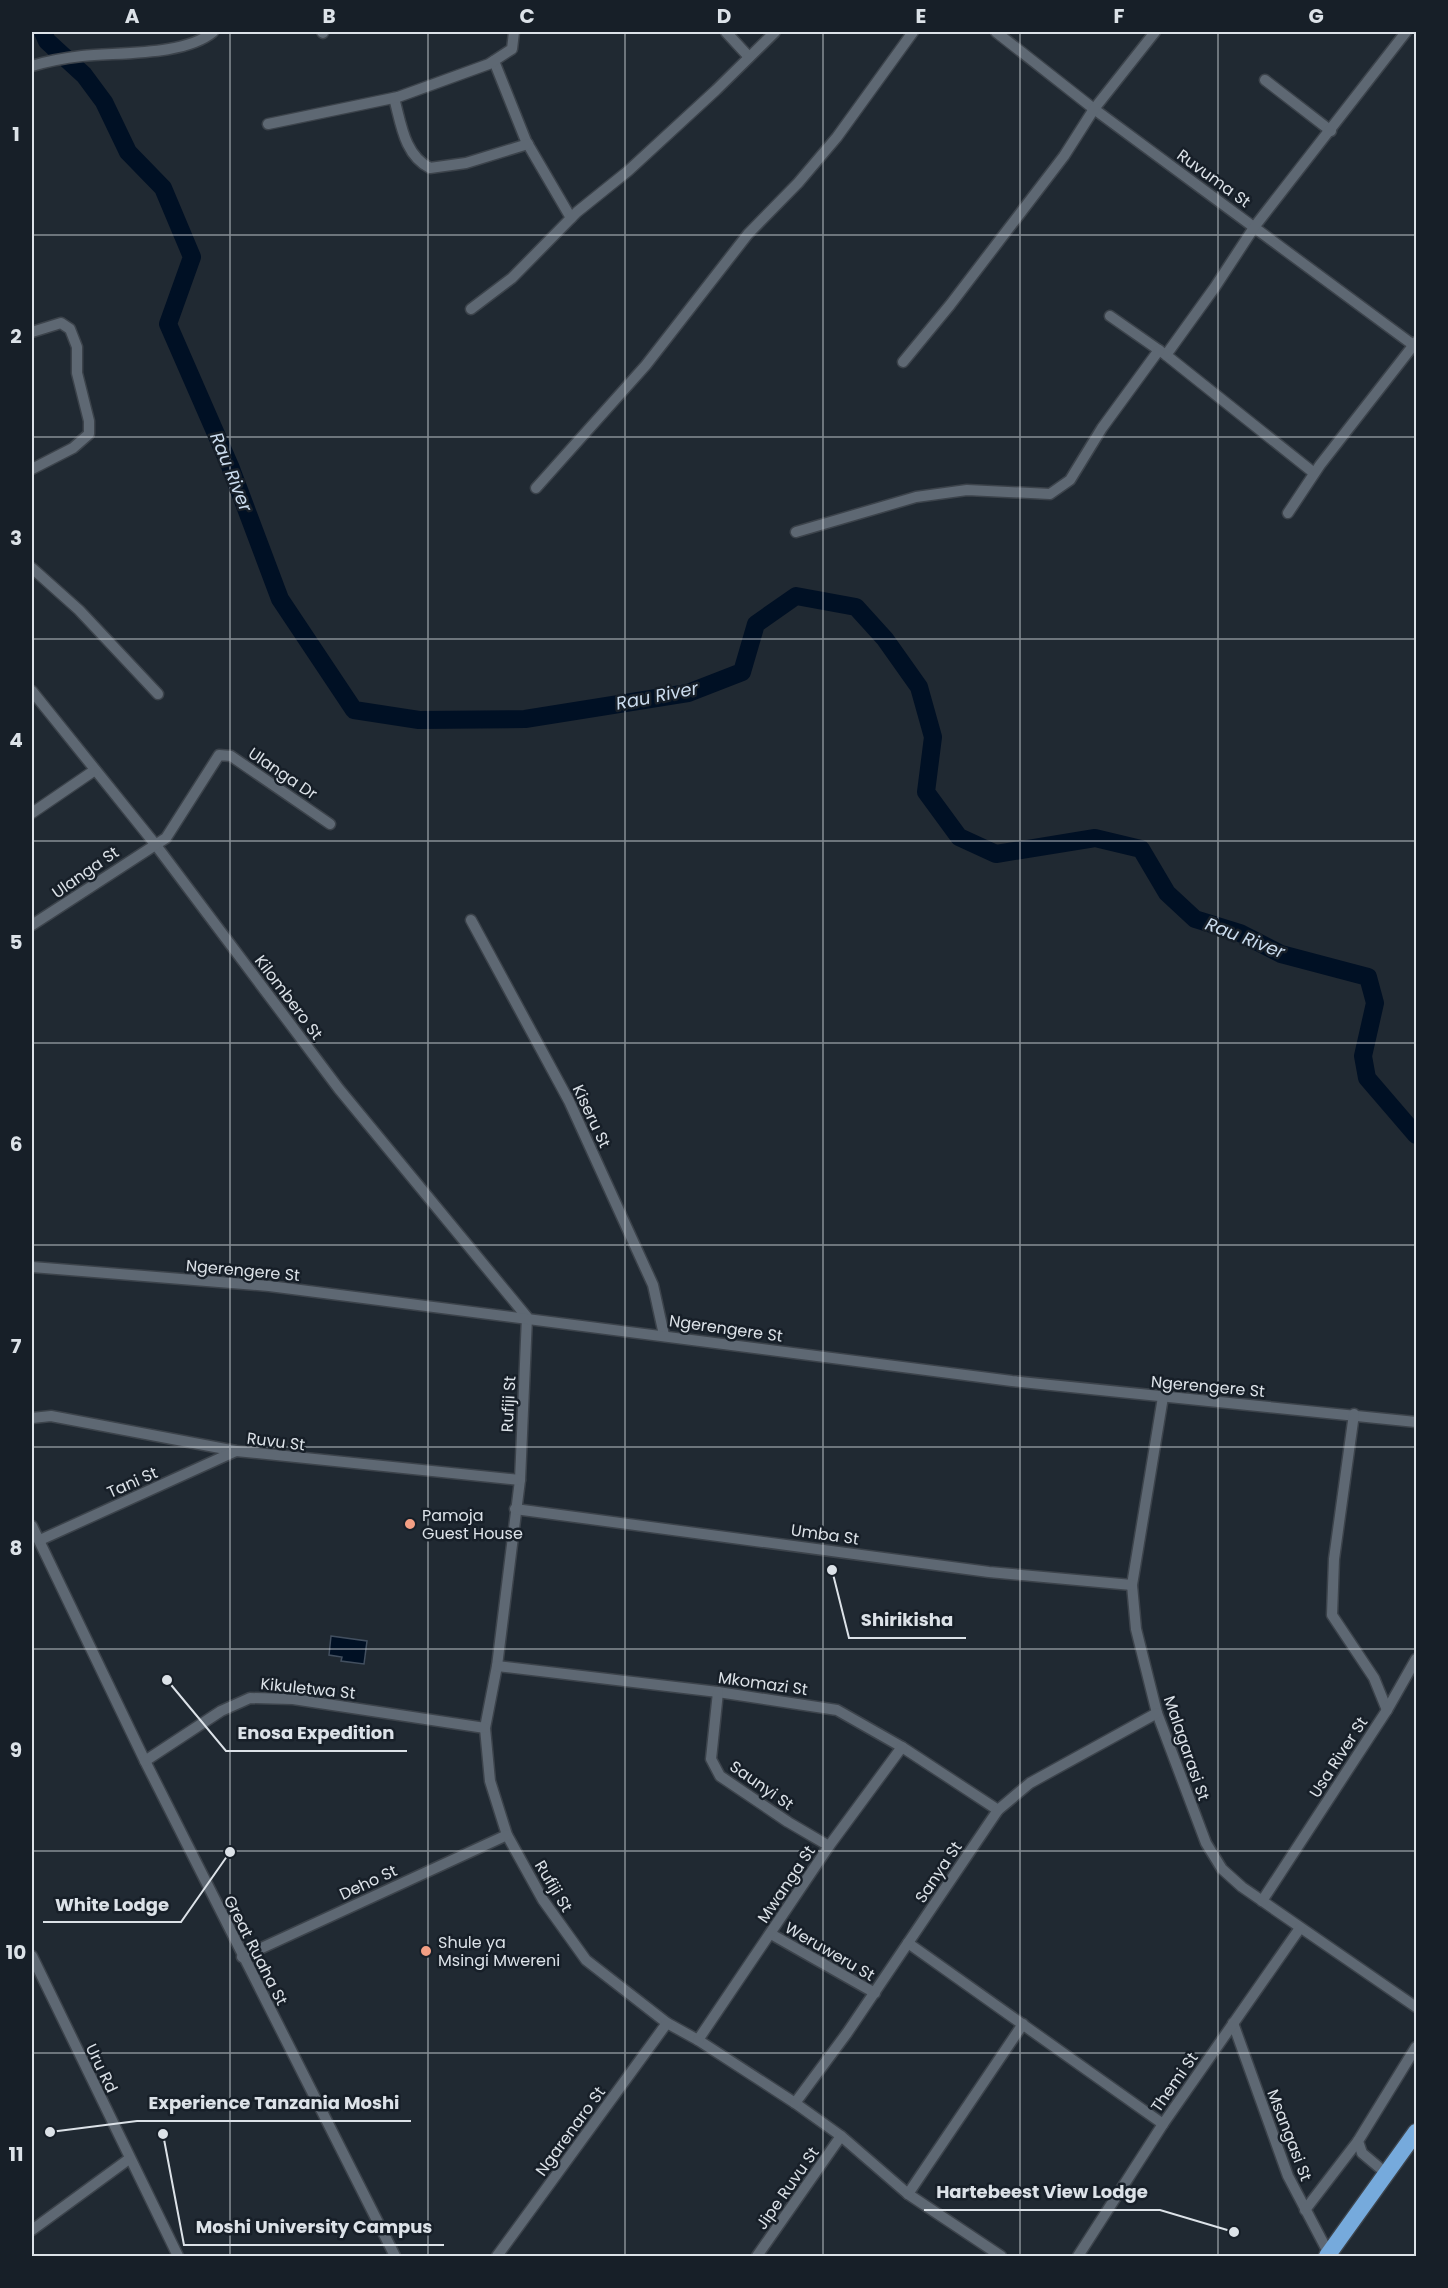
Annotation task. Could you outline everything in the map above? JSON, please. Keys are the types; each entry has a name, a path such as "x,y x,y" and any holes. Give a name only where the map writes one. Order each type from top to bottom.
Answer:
{"highway":[{"path":"1328,2255 1416,2132"}],"street":[{"path":"34,65 79,56 174,48 196,42 213,32"},
{"path":"268,124 394,98 494,61 512,49 514,32"},
{"path":"726,32 749,57"},
{"path":"471,309 512,278 571,218 628,171 775,32"},
{"path":"536,488 646,365 748,234 798,183 837,137 913,32"},
{"name":"Ruvuma St","path":"996,32 1094,109 1416,345"},
{"path":"903,362 950,305 1064,156 1094,109 1155,32"},
{"path":"796,531 883,505 967,490 1050,494 1070,480 1102,428 1215,287 1255,225 1331,131 1406,32"},
{"path":"494,61 528,144 571,218"},
{"path":"1265,80 1331,131"},
{"path":"394,98 408,147 419,162 430,168 466,163 528,144"},
{"path":"1110,316 1162,353 1314,473"},
{"path":"32,332 61,324 70,329 77,347 77,373 89,428 86,438 73,448 32,469"},
{"path":"1288,513 1314,473 1416,345"},
{"path":"32,568 79,610 158,694"},
{"name":"Kilombero St","path":"32,692 155,844 339,1089 527,1317"},
{"name":"Ulanga Dr","path":"155,844 173,830 216,757 224,754 236,759 330,824"},
{"path":"32,813 95,770"},
{"name":"Ulanga St","path":"32,925 155,844"},
{"name":"Kiseru St","path":"471,920 569,1101 653,1285 664,1335"},
{"name":"Ngerengere St","path":"32,1267 269,1286 527,1317 1012,1381 1416,1422"},
{"name":"Rufiji St","path":"527,1317 519,1480 497,1666 485,1728 490,1781 507,1835 543,1900 579,1951 667,2023 698,2040 795,2103 841,2136 908,2194 1001,2256"},
{"name":"Malagarasi St","path":"1163,1397 1132,1586 1136,1629 1157,1713 1206,1843 1222,1869 1262,1901 1416,2007"},
{"name":"Usa River St","path":"1262,1901 1387,1710 1374,1678 1332,1616 1334,1559 1354,1414"},
{"name":"Ruvu St","path":"32,1418 51,1416 236,1451 519,1480"},
{"name":"Tani St","path":"40,1540 236,1451"},
{"name":"Umba St","path":"515,1509 989,1572 1132,1586"},
{"name":"Great Ruaha St","path":"32,1526 242,1957 395,2256"},
{"path":"1387,1710 1416,1659"},
{"name":"Mkomazi St","path":"497,1666 718,1692 837,1710 902,1747 998,1810"},
{"name":"Saunyi St","path":"718,1692 711,1759 714,1769 720,1776 788,1822 829,1846"},
{"name":"Kikuletwa St","path":"145,1761 221,1711 250,1698 292,1699 485,1728"},
{"name":"Sanya St","path":"795,2103 875,1993 998,1810 1030,1783 1157,1713"},
{"name":"Mwanga St","path":"698,2040 829,1846 902,1747"},
{"name":"Deho St","path":"242,1957 507,1835"},
{"name":"Themi St","path":"1078,2256 1163,2124 1300,1928"},
{"name":"Weruweru St","path":"771,1934 875,1993"},
{"path":"908,1943 1163,2124"},
{"name":"Uru Rd","path":"32,1956 178,2256"},
{"name":"Ngarenaro St","path":"497,2256 667,2023"},
{"name":"Msangasi St","path":"1233,2023 1288,2176 1328,2255"},
{"path":"908,2194 1023,2024"},
{"path":"1305,2210 1358,2141 1416,2047"},
{"name":"Jipe Ruvu St","path":"757,2256 841,2136"},
{"path":"1358,2141 1362,2153 1387,2174"},
{"path":"32,2230 129,2158"}],"water":[{"path":"331,1636 367,1641 364,1664 341,1661 342,1657 329,1655"}],"waterway":[{"name":"Rau River","path":"43,32 47,41 84,75 104,102 128,152 163,188 192,257 168,324 230,466 280,599 354,710 419,720 525,719 688,693 742,672 756,624 796,596 856,607 885,639 919,687 933,737 926,792 959,837 996,854 1095,838 1141,849 1167,893 1195,919 1240,933 1281,954 1368,977 1375,1003 1363,1056 1367,1078 1416,1135"}],"place":[{"name":"Pamoja Guest House","path":"410,1524"},
{"name":"Shirikisha","path":"832,1570"},
{"name":"Enosa Expedition","path":"167,1680"},
{"name":"White Lodge","path":"230,1852"},
{"name":"Shule ya Msingi Mwereni","path":"426,1951"},
{"name":"Experience Tanzania Moshi","path":"50,2132"},
{"name":"Moshi University Campus","path":"163,2134"},
{"name":"Hartebeest View Lodge","path":"1234,2232"}]}
